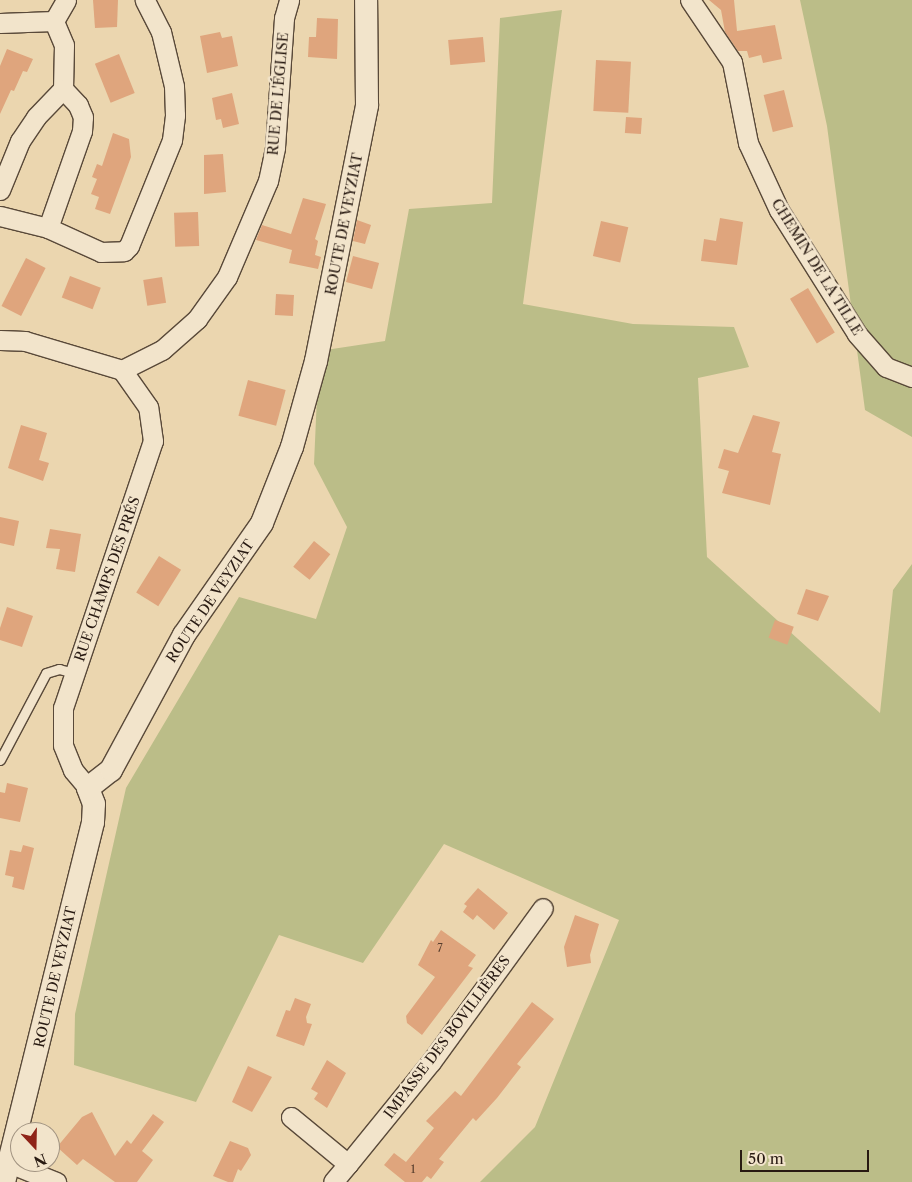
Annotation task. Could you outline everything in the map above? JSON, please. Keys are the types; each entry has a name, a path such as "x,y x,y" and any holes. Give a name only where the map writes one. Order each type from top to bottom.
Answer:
{"street":[{"path":"54,21 66,0"},
{"path":"0,216 48,228 101,252 124,251 129,246 172,140 176,114 174,86 162,32 145,0"},
{"name":"RUE DE L'ÉGLISE","path":"122,370 162,350 197,319 227,277 268,181 275,148 284,18 289,0"},
{"name":"ROUTE DE VEYZIAT","path":"6,1164 93,822 94,804 88,788 112,770 184,635 262,523 292,447 316,361 367,104 366,0"},
{"name":"CHEMIN DE LA TILLE","path":"690,0 732,62 748,143 779,210 858,334 886,367 912,377"},
{"path":"0,23 54,21"},
{"path":"0,190 20,141 36,117 63,89 64,45 54,21"},
{"path":"48,228 82,131 83,117 78,105 63,89"},
{"path":"0,340 25,341 122,370"},
{"name":"RUE CHAMPS DES PRÉS","path":"88,788 73,770 62,745 63,708 153,441 148,407 122,370"},
{"name":"IMPASSE DES BOVILLIÈRES","path":"333,1182 431,1062 543,908"},
{"path":"291,1117 348,1164"},
{"path":"6,1164 56,1182"}],"lane":[{"path":"0,760 46,673 58,669 74,673"}],"green space":[{"path":"800,0 912,0 912,437 865,410 827,126"},
{"path":"562,10 523,304 633,324 734,327 749,367 698,378 707,557 880,713 893,590 912,564 912,1182 480,1182 535,1127 619,920 444,844 363,963 279,935 196,1102 74,1065 75,1014 126,788 239,597 316,619 347,527 314,464 319,351 385,341 409,209 492,203 500,18"}],"building":[{"path":"93,0 118,0 117,27 95,28"},
{"path":"709,0 734,0 737,31 775,25 782,59 763,63 761,55 749,58 747,51 738,51 725,32 721,10"},
{"path":"317,18 338,19 337,59 308,57 309,37 316,37"},
{"path":"220,32 222,38 232,36 238,66 207,73 200,36"},
{"path":"483,37 485,62 450,65 448,40"},
{"path":"7,49 33,59 27,72 23,71 14,91 11,90 0,114 0,66"},
{"path":"119,54 135,93 111,103 95,64"},
{"path":"596,60 631,62 628,113 593,111"},
{"path":"784,90 793,127 773,132 764,95"},
{"path":"232,93 239,124 223,128 221,119 216,120 212,98"},
{"path":"626,117 642,118 641,134 625,133"},
{"path":"113,133 129,139 131,157 110,214 95,209 99,197 91,194 97,179 92,177 97,164 102,166"},
{"path":"223,154 226,192 204,194 204,155"},
{"path":"303,198 326,204 315,239 318,241 315,255 321,257 318,269 289,263 292,250 256,240 262,225 291,234"},
{"path":"198,212 199,246 175,247 174,213"},
{"path":"720,218 743,222 737,265 701,261 704,239 716,241"},
{"path":"357,220 371,225 365,244 353,241"},
{"path":"601,221 628,227 620,262 593,256"},
{"path":"353,256 379,263 372,289 346,282"},
{"path":"26,258 46,268 21,316 1,306"},
{"path":"70,276 101,288 93,309 62,297"},
{"path":"162,277 166,303 147,306 143,280"},
{"path":"808,288 835,333 817,343 790,299"},
{"path":"276,294 294,295 293,316 275,315"},
{"path":"248,380 286,390 276,426 238,416"},
{"path":"753,415 780,422 772,452 781,454 770,505 722,493 729,471 718,468 724,449 738,453"},
{"path":"21,425 47,433 39,460 49,463 43,481 8,468"},
{"path":"0,517 19,521 14,546 0,543"},
{"path":"50,529 81,534 75,572 56,569 60,549 46,548"},
{"path":"314,541 330,554 310,580 293,567"},
{"path":"159,556 181,570 158,606 136,592"},
{"path":"806,589 829,596 818,621 797,614"},
{"path":"7,607 33,616 22,647 0,640 0,628"},
{"path":"775,620 794,627 787,645 769,638"},
{"path":"7,783 28,788 20,822 0,818 0,792 5,793"},
{"path":"23,845 34,848 24,890 12,887 14,877 5,875 10,850 21,852"},
{"path":"478,888 508,913 494,930 477,915 473,920 463,912 467,906 464,904"},
{"path":"575,915 599,924 590,955 591,963 567,967 564,947"},
{"path":"441,930 476,955 468,966 473,968 422,1035 407,1023 406,1016 435,977 418,965 431,940 433,942"},
{"path":"295,998 311,1004 306,1017 307,1023 312,1024 304,1046 276,1036 286,1010 290,1011"},
{"path":"532,1002 554,1019 517,1064 521,1067 497,1098 476,1121 473,1118 439,1159 444,1162 431,1179 427,1176 422,1182 405,1182 384,1165 394,1153 406,1162 434,1128 426,1121 455,1091 461,1096"},
{"path":"327,1060 346,1073 327,1108 314,1099 318,1093 311,1089"},
{"path":"248,1066 272,1077 252,1112 232,1102"},
{"path":"92,1112 115,1156 127,1140 131,1144 153,1114 164,1122 142,1151 153,1160 137,1182 115,1182 83,1159 77,1165 60,1150 60,1143 82,1117"},
{"path":"230,1141 248,1148 251,1155 241,1171 238,1169 233,1182 213,1176"}]}
